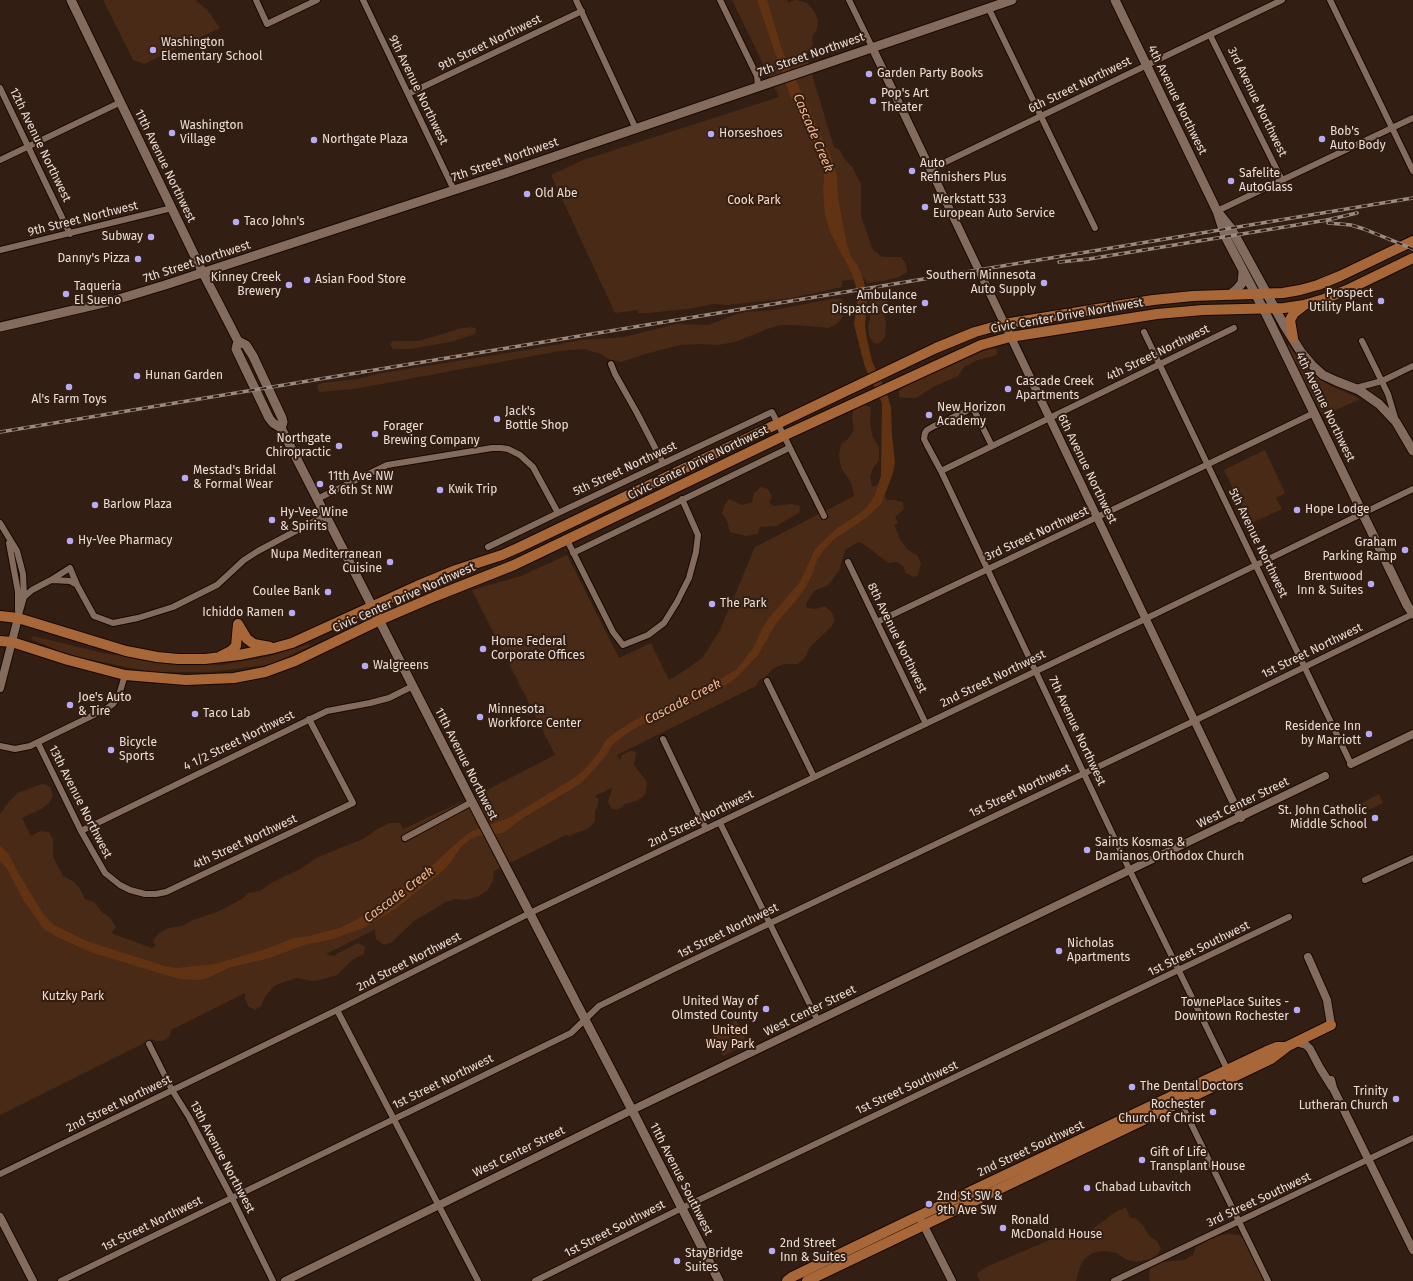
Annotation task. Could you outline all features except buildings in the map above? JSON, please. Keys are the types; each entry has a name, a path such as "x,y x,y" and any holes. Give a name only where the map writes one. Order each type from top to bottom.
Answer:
{"main road":[{"name":"11th Avenue Northwest","path":"71,0 203,273 238,341 236,349 269,418 273,423 281,428 380,620 412,686 632,1110"},
{"name":"7th Street Northwest","path":"0,327 112,301 203,273 636,129 768,82 1012,0"},
{"name":"4th Avenue Northwest","path":"1115,0 1217,211 1222,230 1263,308 1407,605 1413,614"},
{"name":"4th Avenue Northwest","path":"1217,211 1231,228 1275,308"},
{"name":"Civic Center Drive Northwest","path":"0,616 18,618 126,651 157,657 191,659 219,658 274,648 292,643 427,582 497,557 520,547 855,386 959,338 981,330 1004,324 1153,300 1185,297 1255,295 1300,290 1324,283 1413,241"},
{"name":"Civic Center Drive Northwest","path":"0,641 12,642 68,660 125,675 186,680 219,679 249,675 279,667 295,661 380,620 514,565 783,436 974,347 1010,337 1169,312 1275,308 1304,305 1343,292 1413,258"},
{"path":"1230,295 1242,283 1243,272"},
{"path":"1293,338 1290,320 1294,313 1304,305"},
{"path":"1275,308 1305,356 1317,370 1336,381 1354,388 1374,400 1396,422 1413,451"},
{"path":"219,658 231,651 236,646 238,624 247,640 254,644 274,648"},
{"name":"2nd Street Southwest","path":"787,1281 792,1277 922,1220 1179,1098 1229,1074 1267,1051 1292,1044 1331,1025"},
{"name":"11th Avenue Southwest","path":"632,1110 719,1281"},
{"name":"2nd Street Southwest","path":"807,1281 922,1220"}],"street":[{"path":"256,0 267,24 317,0"},
{"name":"9th Avenue Northwest","path":"363,0 454,190"},
{"path":"576,0 636,129"},
{"path":"720,0 757,76 758,86"},
{"name":"6th Avenue Northwest","path":"849,0 1241,818"},
{"name":"6th Street Northwest","path":"931,169 1282,0"},
{"path":"1330,0 1413,171"},
{"path":"988,8 1095,228"},
{"name":"9th Street Northwest","path":"408,94 582,11"},
{"name":"3rd Avenue Northwest","path":"1210,35 1282,180"},
{"name":"12th Avenue Northwest","path":"0,88 70,234"},
{"path":"0,160 121,102"},
{"path":"1217,211 1413,118"},
{"name":"9th Street Northwest","path":"0,250 172,208"},
{"name":"4th Street Northwest","path":"941,471 1234,328"},
{"name":"5th Avenue Northwest","path":"1144,332 1351,764"},
{"path":"1362,341 1390,399 1396,422"},
{"path":"611,364 663,463"},
{"path":"1354,388 1382,381 1413,366"},
{"name":"7th Avenue Northwest","path":"992,446 973,408 927,430 924,439 941,471 1130,871 1229,1074"},
{"name":"5th Street Northwest","path":"488,547 772,412 778,424"},
{"name":"3rd Street Northwest","path":"877,622 1314,413"},
{"path":"778,424 824,516"},
{"path":"317,498 387,464 485,449 501,448 513,451 528,462 538,474 558,513"},
{"path":"573,553 789,448"},
{"name":"2nd Street Northwest","path":"0,1174 337,1010 530,913 1413,489"},
{"path":"567,540 613,632 623,645 648,635 664,623 689,578 696,552 698,535 682,499"},
{"path":"24,597 70,568 77,585 94,616 113,623 138,618 173,607 217,585 239,564 258,551 326,515"},
{"path":"0,523 17,551 23,574 24,597 0,688"},
{"path":"9,540 18,592 18,618"},
{"name":"8th Avenue Northwest","path":"848,562 926,724"},
{"path":"51,580 70,581 77,585"},
{"name":"1st Street Northwest","path":"61,1281 571,1033 599,1006 1413,614"},
{"path":"0,746 20,748 38,743 106,709 119,695 125,675"},
{"path":"767,681 814,777"},
{"name":"4 1/2 Street Northwest","path":"82,831 327,711 389,698 412,686"},
{"name":"4th Street Northwest","path":"145,894 166,892 353,803 309,719"},
{"path":"1351,764 1413,734"},
{"path":"663,739 706,829"},
{"name":"13th Avenue Northwest","path":"38,743 82,831 105,873 120,885 130,890 145,894"},
{"name":"West Center Street","path":"285,1281 632,1110 1241,818 1325,776"},
{"path":"405,838 472,802"},
{"path":"720,823 818,1021"},
{"path":"1365,880 1413,858"},
{"name":"1st Street Southwest","path":"535,1281 682,1208 1289,917"},
{"path":"1308,957 1327,1000 1331,1025"},
{"path":"337,1010 478,1281"},
{"name":"13th Avenue Northwest","path":"149,1044 172,1090 190,1117 273,1281"},
{"path":"1292,1044 1306,1045 1310,1049 1322,1072 1332,1084 1413,1250"},
{"path":"1179,1098 1268,1281"},
{"name":"3rd Street Southwest","path":"1114,1281 1413,1138"},
{"path":"0,1217 33,1281"},
{"path":"922,1220 952,1281"}],"green space":[{"name":"Washington Elementary School","path":"103,0 196,0 208,11 220,28 144,64 133,60"},
{"name":"Cook Park","path":"732,0 787,0 789,3 797,0 807,3 814,11 818,20 817,29 812,37 813,45 807,52 805,52 834,147 840,150 845,160 853,168 861,184 861,216 873,250 882,257 901,257 906,264 907,272 899,277 883,281 867,283 864,278 842,281 842,287 791,298 727,305 713,304 695,308 649,313 638,313 638,310 615,313 551,175 583,160 779,97"},
{"path":"882,291 887,293 889,298 884,312 886,324 885,337 878,344 874,343 869,336 869,302 872,294"},
{"path":"832,299 841,299 844,302 842,318 838,323 829,328 779,325 735,342 718,345 680,345 621,362 611,360 601,354 584,349 560,351 354,389 319,392 317,385 582,340 624,337 676,324 709,325 745,312 774,310"},
{"path":"472,327 476,329 475,334 451,342 410,349 393,349 390,344 393,341 419,341 462,328"},
{"path":"1289,345 1299,361 1312,373 1329,385 1360,399 1323,416 1287,346"},
{"path":"990,348 997,349 997,355 978,360 964,367 958,376 933,387 916,398 899,397 899,391 915,380"},
{"name":"Kutzky Park","path":"861,404 870,407 872,435 879,448 879,460 873,468 870,477 872,487 879,484 887,500 903,502 904,509 895,517 898,523 894,525 901,541 908,550 918,556 921,564 918,575 914,577 906,573 903,566 897,562 888,563 859,542 846,549 839,571 828,585 814,591 806,604 807,608 816,609 824,606 831,611 835,620 832,626 810,647 804,659 798,664 784,664 774,668 764,678 760,679 756,686 617,755 620,760 622,755 630,751 636,752 634,765 647,782 646,792 643,797 625,804 618,810 612,809 608,802 612,788 595,796 598,799 598,805 595,811 595,822 589,828 569,836 566,835 494,871 493,881 488,890 477,897 466,900 455,899 444,903 414,921 392,942 384,945 376,939 376,929 326,954 333,956 358,943 365,947 364,954 352,960 337,975 312,981 296,978 274,986 265,997 261,1006 255,1010 248,1006 245,993 171,1030 170,1036 162,1041 152,1039 0,1115 0,814 18,793 42,784 47,785 51,789 53,796 49,803 43,808 22,818 31,836 40,831 49,832 53,839 53,856 63,876 74,882 80,889 85,899 94,902 102,912 110,918 116,927 111,933 152,948 155,946 153,941 159,933 168,928 182,926 191,921 219,911 242,899 248,893 260,891 271,883 302,868 316,858 365,838 377,829 390,823 400,823 403,829 483,792 555,755 472,590 521,576 567,555 619,658 651,643 669,680 703,657 720,630 755,547 854,496 852,485 841,468 839,455 841,444 848,439 854,430 852,418 854,407"},
{"path":"1265,450 1285,493 1276,498 1282,509 1250,524 1224,470"},
{"path":"761,487 768,489 772,497 769,502 773,506 792,504 800,506 799,513 776,526 760,527 758,534 746,536 730,532 727,521 722,513 724,506 729,499 742,505 752,502 754,493"},
{"path":"33,636 103,653 173,663 221,665 267,657 309,644 310,646 272,664 211,672 150,672 69,655 31,639"},
{"path":"1379,794 1383,803 1366,811 1362,803"},
{"name":"United Way Park","path":"736,1020 748,1044 723,1056 711,1032"},
{"path":"1126,1207 1130,1218 1137,1219 1149,1236 1157,1241 1161,1249 1158,1254 1150,1259 1136,1262 1125,1259 1117,1253 1104,1251 1092,1253 1083,1260 1076,1281 980,1281 977,1274 986,1267 1064,1234 1078,1232 1084,1233 1094,1228 1114,1213"},
{"path":"1228,1234 1239,1235 1247,1242 1265,1281 1150,1281 1150,1269 1160,1262 1184,1260 1193,1255 1196,1247 1215,1236"}],"water":[{"name":"Cascade Creek","path":"757,0 767,0 782,50 832,159 837,177 838,198 846,240 850,255 858,266 864,282 867,299 865,326 867,339 872,361 888,397 891,408 895,463 892,476 881,504 866,518 833,540 823,551 817,560 812,575 802,593 775,625 758,655 736,678 723,687 639,726 626,734 611,746 608,753 580,784 523,818 503,833 477,836 469,840 461,847 447,867 440,873 395,909 363,928 333,939 304,945 270,958 231,967 205,979 195,980 179,979 93,953 57,937 44,929 24,901 6,867 0,861 0,845 9,855 44,915 54,925 89,942 165,966 177,968 215,964 266,949 294,938 309,936 340,928 352,922 421,876 461,839 472,831 509,818 574,778 585,769 598,754 606,740 616,732 638,718 713,683 736,670 754,647 769,618 800,582 815,549 837,528 866,508 875,495 881,476 882,403 865,367 854,324 858,297 855,283 851,272 830,232 825,215 823,190 824,167 811,136 789,93"}],"railway":[{"path":"0,432 1413,198"},
{"path":"1059,262 1089,259 1327,220 1357,213"},
{"path":"1328,223 1351,225 1413,249"}],"place":[{"name":"Washington Elementary School","path":"153,50"},
{"name":"Garden Party Books","path":"869,74"},
{"name":"Pop's Art Theater","path":"873,101"},
{"name":"Washington Village","path":"172,133"},
{"name":"Horseshoes","path":"711,134"},
{"name":"Bob's Auto Body","path":"1322,139"},
{"name":"Northgate Plaza","path":"314,140"},
{"name":"Auto Refinishers Plus","path":"912,171"},
{"name":"Safelite AutoGlass","path":"1231,181"},
{"name":"Old Abe","path":"527,194"},
{"name":"Werkstatt 533 European Auto Service","path":"925,207"},
{"name":"Taco John's","path":"236,222"},
{"name":"Subway","path":"151,237"},
{"name":"Danny's Pizza","path":"138,259"},
{"name":"Asian Food Store","path":"307,280"},
{"name":"Southern Minnesota Auto Supply","path":"1044,283"},
{"name":"Kinney Creek Brewery","path":"289,285"},
{"name":"Taqueria El Sueno","path":"66,294"},
{"name":"Prospect Utility Plant","path":"1381,301"},
{"name":"Ambulance Dispatch Center","path":"925,303"},
{"name":"Hunan Garden","path":"137,376"},
{"name":"Al's Farm Toys","path":"69,387"},
{"name":"Cascade Creek Apartments","path":"1008,389"},
{"name":"New Horizon Academy","path":"929,415"},
{"name":"Jack's Bottle Shop","path":"497,419"},
{"name":"Forager Brewing Company","path":"375,434"},
{"name":"Northgate Chiropractic","path":"339,446"},
{"name":"Mestad's Bridal & Formal Wear","path":"185,478"},
{"name":"11th Ave NW & 6th St NW","path":"320,484"},
{"name":"Kwik Trip","path":"440,490"},
{"name":"Barlow Plaza","path":"95,505"},
{"name":"Hope Lodge","path":"1297,510"},
{"name":"Hy-Vee Wine & Spirits","path":"272,520"},
{"name":"Hy-Vee Pharmacy","path":"70,541"},
{"name":"Graham Parking Ramp","path":"1405,550"},
{"name":"Nupa Mediterranean Cuisine","path":"390,562"},
{"name":"Brentwood Inn & Suites","path":"1371,584"},
{"name":"Coulee Bank","path":"328,592"},
{"name":"The Park","path":"712,604"},
{"name":"Ichiddo Ramen","path":"292,613"},
{"name":"Home Federal Corporate Offices","path":"483,649"},
{"name":"Walgreens","path":"365,666"},
{"name":"Joe's Auto & Tire","path":"70,705"},
{"name":"Taco Lab","path":"195,714"},
{"name":"Minnesota Workforce Center","path":"480,717"},
{"name":"Residence Inn by Marriott","path":"1369,734"},
{"name":"Bicycle Sports","path":"111,750"},
{"name":"St. John Catholic Middle School","path":"1375,818"},
{"name":"Saints Kosmas & Damianos Orthodox Church","path":"1087,850"},
{"name":"Nicholas Apartments","path":"1059,951"},
{"name":"United Way of Olmsted County","path":"766,1009"},
{"name":"TownePlace Suites - Downtown Rochester","path":"1297,1010"},
{"name":"The Dental Doctors","path":"1132,1087"},
{"name":"Trinity Lutheran Church","path":"1396,1099"},
{"name":"Rochester Church of Christ","path":"1213,1112"},
{"name":"Gift of Life Transplant House","path":"1142,1160"},
{"name":"Chabad Lubavitch","path":"1087,1188"},
{"name":"2nd St SW & 9th Ave SW","path":"929,1204"},
{"name":"Ronald McDonald House","path":"1003,1228"},
{"name":"2nd Street Inn & Suites","path":"772,1251"},
{"name":"StayBridge Suites","path":"677,1261"}]}
